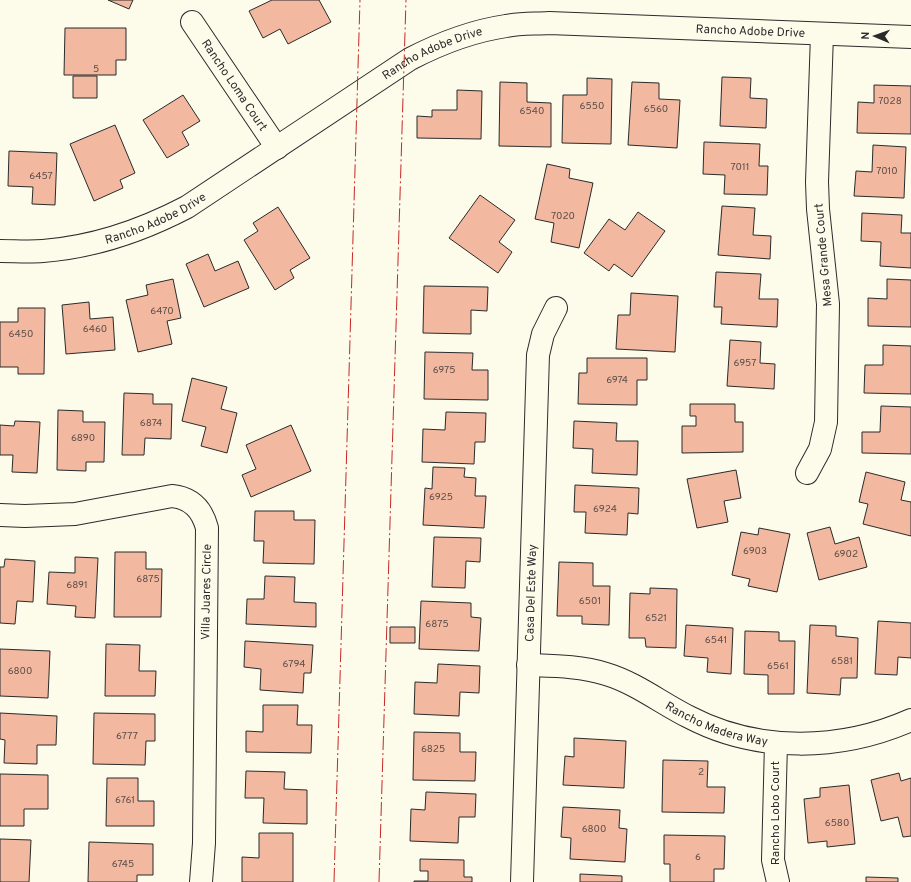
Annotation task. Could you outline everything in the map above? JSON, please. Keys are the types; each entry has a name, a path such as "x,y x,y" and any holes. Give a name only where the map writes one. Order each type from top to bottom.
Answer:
{"street":[{"name":"Rancho Loma Court","path":"192,22 277,148"},
{"name":"Rancho Adobe Drive","path":"0,250 42,252 85,246 123,236 157,223 188,207 410,59 435,46 466,35 507,26 549,23 911,37"},
{"name":"Mesa Grande Court","path":"807,473 820,449 826,422 828,304 818,209 817,182 822,34"},
{"name":"Casa Del Este Way","path":"522,882 538,355 543,334 556,308"},
{"name":"Villa Juares Circle","path":"0,515 25,516 75,514 172,496 181,497 191,501 199,508 204,518 207,536 204,843 201,882"},
{"name":"Rancho Madera Way","path":"528,665 581,668 607,674 638,687 689,718 727,733 776,743 820,744 851,740 889,730 911,720"},
{"name":"Rancho Lobo Court","path":"776,743 773,860 778,882"}],"building":[{"path":"108,0 133,0 129,9"},
{"path":"272,0 319,0 331,22 288,44 280,29 263,38 249,11"},
{"path":"65,28 126,28 126,60 116,60 116,75 64,75"},
{"path":"73,76 97,76 97,98 73,98"},
{"path":"722,77 751,78 750,98 767,99 766,128 720,126"},
{"path":"587,78 612,79 611,144 562,143 563,95 587,95"},
{"path":"500,82 527,83 527,102 551,103 551,147 499,146"},
{"path":"632,82 659,83 659,99 680,100 677,148 628,145"},
{"path":"874,85 911,86 911,134 857,133 858,102 874,103"},
{"path":"457,90 482,91 481,139 417,138 417,116 432,117 432,110 457,110"},
{"path":"183,95 200,121 182,132 189,145 167,158 143,120"},
{"path":"115,125 135,173 120,180 123,188 94,201 70,144"},
{"path":"704,142 760,144 759,166 768,166 767,195 724,194 725,175 703,174"},
{"path":"873,145 906,147 904,198 854,196 856,171 872,172"},
{"path":"9,151 57,153 55,205 32,204 33,187 8,186"},
{"path":"547,164 570,169 569,178 593,183 579,248 551,242 554,223 535,219"},
{"path":"480,195 515,220 499,242 512,252 498,273 449,238"},
{"path":"722,206 755,208 753,235 771,236 770,259 718,255"},
{"path":"278,207 310,258 290,270 294,278 275,290 244,240 258,231 253,223"},
{"path":"638,212 665,231 632,277 614,264 609,271 584,253 609,219 625,230"},
{"path":"862,213 902,215 901,233 911,233 911,268 880,266 881,242 861,241"},
{"path":"208,254 215,271 238,261 249,288 204,307 186,264"},
{"path":"716,272 761,274 759,299 778,299 777,327 721,324 722,307 714,307"},
{"path":"173,279 181,318 167,321 172,344 138,352 126,300 148,295 146,285"},
{"path":"887,279 911,280 911,327 868,326 868,298 887,299"},
{"path":"424,286 488,287 487,311 471,310 471,334 423,333"},
{"path":"631,293 678,296 675,352 616,349 618,315 630,315"},
{"path":"89,302 90,319 113,317 115,350 66,354 62,305"},
{"path":"18,308 45,308 44,374 18,374 18,367 0,367 0,322 18,322"},
{"path":"730,340 761,342 760,363 775,364 774,389 727,386"},
{"path":"883,345 911,346 911,394 864,393 865,365 883,365"},
{"path":"425,352 473,353 472,370 488,370 488,400 424,399"},
{"path":"587,358 647,358 647,380 637,380 637,405 578,404 579,373 587,373"},
{"path":"192,378 227,387 221,409 237,413 227,453 201,446 206,427 182,421"},
{"path":"124,393 153,394 153,404 172,404 171,439 145,438 144,455 122,455"},
{"path":"690,404 735,404 735,422 743,422 743,452 682,453 682,426 696,426 696,416 690,416"},
{"path":"881,406 911,407 911,454 862,453 862,432 880,432"},
{"path":"58,410 83,411 83,422 105,422 104,462 86,462 86,471 57,470"},
{"path":"446,412 486,413 485,442 475,442 474,464 422,462 423,429 445,430"},
{"path":"15,421 40,422 37,473 12,472 13,455 0,455 0,425 14,426"},
{"path":"574,421 617,423 616,441 638,441 637,475 592,473 593,449 573,448"},
{"path":"291,425 311,471 251,497 242,475 256,469 246,445"},
{"path":"433,467 465,468 464,477 476,478 475,496 486,496 484,528 423,525 425,488 432,489"},
{"path":"736,470 741,498 724,501 728,522 697,528 687,479"},
{"path":"866,472 905,482 901,500 911,502 911,536 863,524 868,504 859,502"},
{"path":"575,485 639,488 638,514 628,513 627,535 585,533 586,512 574,512"},
{"path":"255,511 294,511 294,520 315,520 314,564 263,563 264,541 254,541"},
{"path":"830,527 835,544 859,537 867,567 819,580 807,533"},
{"path":"759,528 790,534 777,592 748,586 750,579 732,575 741,532 758,535"},
{"path":"434,537 481,538 480,562 466,561 465,588 432,587"},
{"path":"115,552 146,552 146,569 162,569 161,617 114,617"},
{"path":"75,557 98,558 95,618 75,617 76,606 47,604 49,572 75,573"},
{"path":"5,559 35,561 33,602 17,601 15,624 0,623 0,567 4,567"},
{"path":"559,562 593,563 593,586 610,586 609,625 582,624 582,616 557,616"},
{"path":"265,576 295,577 294,602 316,603 316,627 246,624 247,599 264,599"},
{"path":"650,588 677,589 676,648 646,647 645,638 629,638 630,593 650,594"},
{"path":"421,601 471,603 471,617 481,618 479,651 419,649"},
{"path":"878,621 911,623 911,658 898,657 897,675 875,674"},
{"path":"686,625 733,628 731,674 707,672 708,658 684,656"},
{"path":"810,625 836,626 836,636 858,638 857,678 841,678 840,695 807,693"},
{"path":"390,627 415,627 415,643 390,643"},
{"path":"745,631 779,632 779,641 795,641 794,694 768,694 768,675 744,674"},
{"path":"245,641 313,645 311,673 304,673 303,693 260,690 261,669 244,667"},
{"path":"106,644 140,645 139,671 156,671 155,696 105,696"},
{"path":"0,649 50,651 48,698 0,696"},
{"path":"438,664 480,666 479,693 460,692 459,716 414,714 415,682 437,683"},
{"path":"263,705 298,705 297,725 312,725 311,753 246,752 246,731 263,732"},
{"path":"0,713 57,716 56,745 37,745 37,764 4,763 5,740 0,739"},
{"path":"94,713 155,714 155,741 146,741 145,765 93,764"},
{"path":"414,732 460,733 460,752 476,752 475,781 413,780"},
{"path":"574,738 626,741 624,788 563,785 565,756 574,757"},
{"path":"663,760 708,761 707,787 725,787 724,813 662,812"},
{"path":"246,771 285,772 284,789 307,790 307,824 263,823 264,798 245,798"},
{"path":"899,773 901,781 911,778 911,836 903,837 898,817 881,821 871,780"},
{"path":"0,774 48,775 48,809 24,809 24,826 0,826"},
{"path":"107,778 138,778 138,801 154,801 154,826 106,826"},
{"path":"849,785 855,844 827,847 827,841 808,843 804,799 820,797 820,788"},
{"path":"426,792 476,794 475,817 459,817 458,843 410,841 411,809 425,810"},
{"path":"563,807 620,810 619,828 627,829 625,862 570,859 571,838 561,837"},
{"path":"259,833 293,833 293,882 242,882 242,857 259,858"},
{"path":"664,835 725,836 724,869 714,869 714,882 670,882 670,864 664,864"},
{"path":"0,839 31,840 29,882 0,882"},
{"path":"89,842 153,844 153,875 137,875 137,882 88,882"},
{"path":"420,859 464,860 464,877 472,877 472,882 414,882 428,881 428,871 420,871"},
{"path":"580,874 622,876 622,882 580,882"},
{"path":"866,877 898,878 898,882 866,882"}],"power":[{"path":"334,882 360,0"},
{"path":"379,882 406,0"}]}
